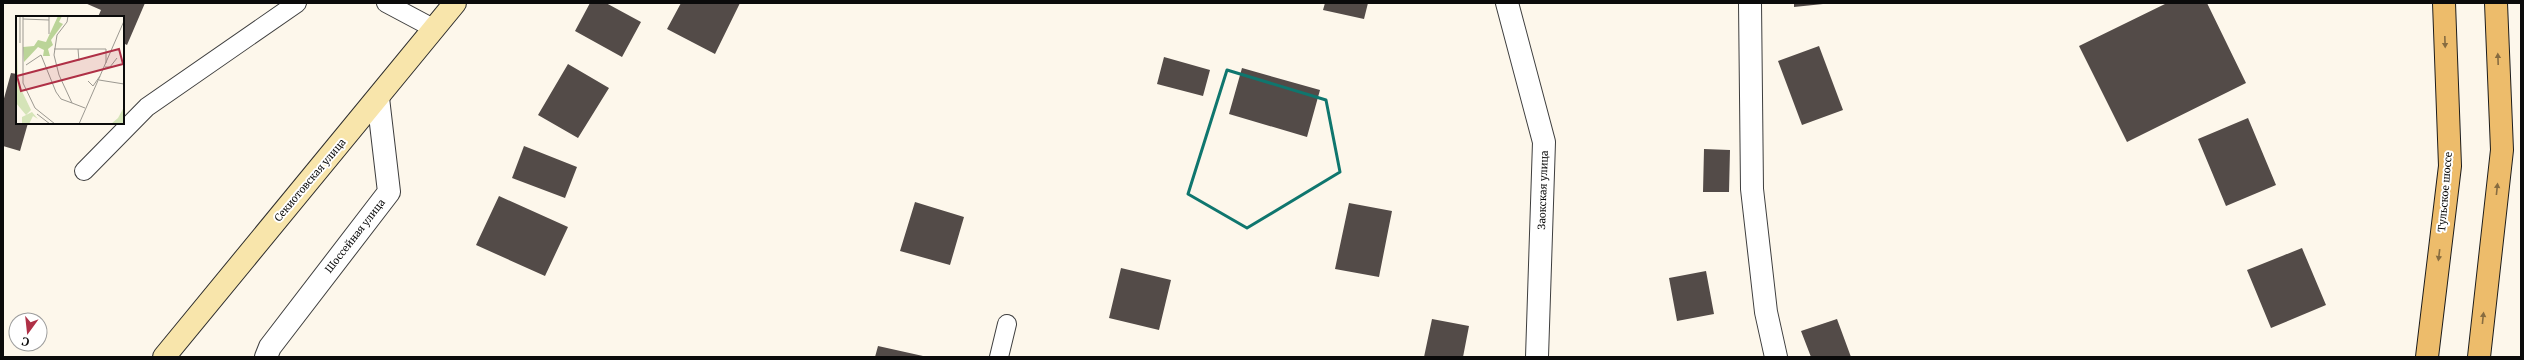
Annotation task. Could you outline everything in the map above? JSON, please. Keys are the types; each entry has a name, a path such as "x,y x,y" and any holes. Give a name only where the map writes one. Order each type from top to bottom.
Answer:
{"main road":[{"name":"Секиотовская улица","path":"164,357 455,3"},
{"name":"Тульское шоссе","path":"2427,357 2450,166 2444,3"},
{"path":"2479,357 2502,150 2496,3"}],"street":[{"name":"Заокская улица","path":"1507,3 1544,142 1537,357"},
{"path":"1750,3 1752,189 1766,312 1776,357"},
{"name":"Шоссейная улица","path":"266,357 270,347 389,192 378,98"}],"lane":[{"path":"84,172 147,107 298,3"},
{"path":"386,3 433,28"},
{"path":"999,357 1007,324"}],"highlighted area":[{"path":"1227,70 1326,100 1340,172 1247,228 1188,194"}],"building":[{"path":"85,3 145,3 127,45 124,44 124,16 98,16 101,10"},
{"path":"590,3 606,3 641,22 622,57 575,31"},
{"path":"681,3 740,3 715,54 667,29"},
{"path":"1325,3 1368,3 1364,19 1323,10"},
{"path":"1794,3 1823,3 1823,4 1794,7"},
{"path":"2167,3 2207,3 2246,83 2127,142 2079,46"},
{"path":"1819,46 1843,110 1802,125 1778,61"},
{"path":"1164,57 1210,70 1203,96 1157,84"},
{"path":"568,64 609,88 578,138 538,115"},
{"path":"1242,68 1320,90 1307,137 1229,114"},
{"path":"11,73 16,74 16,124 28,124 20,151 3,146 3,102"},
{"path":"2248,118 2276,185 2226,206 2198,139"},
{"path":"524,146 577,167 565,198 512,178"},
{"path":"1704,149 1730,150 1729,192 1703,192"},
{"path":"499,196 568,227 545,276 476,245"},
{"path":"915,202 964,217 950,265 900,251"},
{"path":"1349,203 1392,211 1379,277 1335,269"},
{"path":"2302,248 2326,305 2271,328 2247,270"},
{"path":"1121,268 1171,280 1159,330 1109,318"},
{"path":"1706,271 1714,314 1677,321 1669,278"},
{"path":"1432,319 1469,326 1463,357 1424,357"},
{"path":"1837,319 1851,357 1811,357 1801,331"},
{"path":"878,346 923,356 923,357 875,357"}]}
